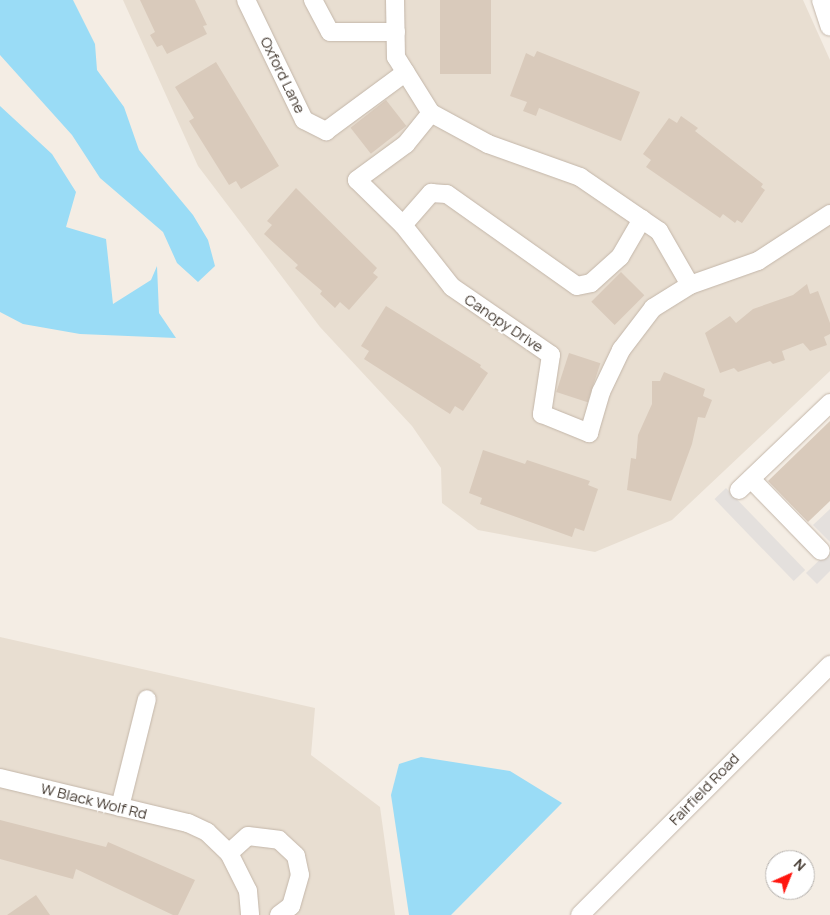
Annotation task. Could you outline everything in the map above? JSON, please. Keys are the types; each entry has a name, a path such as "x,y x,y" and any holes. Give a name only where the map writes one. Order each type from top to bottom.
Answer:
{"street":[{"name":"Oxford Lane","path":"246,0 304,120 326,131 406,72"},
{"path":"313,0 330,32 396,32"},
{"path":"395,0 396,57 431,113 488,144 580,177 659,231 690,285 758,261 830,214"},
{"name":"Canopy Drive","path":"431,113 406,144 358,180 403,225 452,286 551,355 542,414 589,432 601,392 621,350 653,308 690,285"},
{"path":"403,225 431,193 447,194 577,286 591,284 620,257 642,219"},
{"path":"821,551 745,485 830,403"},
{"name":"Fairfield Road","path":"583,914 830,665"},
{"path":"120,807 147,699"},
{"name":"W Black Wolf Rd","path":"0,778 188,823 207,832 229,853 248,891 250,915"},
{"path":"229,853 248,836 279,840 296,856 300,875 291,906 279,915"}],"shaded area":[{"path":"123,0 803,0 830,60 830,371 672,520 595,552 478,530 442,503 441,468 412,426 320,327 198,166"},
{"path":"726,488 805,570 794,581 714,499"},
{"path":"830,509 830,542 813,525"},
{"path":"830,550 830,571 817,584 806,573"},
{"path":"0,637 315,708 311,755 380,807 395,915 0,915"}],"water":[{"path":"0,0 73,0 95,44 97,70 124,107 139,150 193,215 208,240 215,266 198,282 177,263 163,232 100,178 72,135 0,55"},
{"path":"0,106 52,154 76,192 66,227 106,239 113,304 151,280 157,266 159,313 176,338 80,334 23,324 0,312"},
{"path":"421,757 510,771 562,803 451,915 409,915 391,795 399,764"}],"building":[{"path":"140,0 195,0 207,25 203,26 207,34 167,54 162,45 157,47 150,35 155,32"},
{"path":"440,0 491,0 491,74 440,74"},
{"path":"537,51 640,92 621,141 539,108 536,116 523,111 527,102 510,96 526,53 534,57"},
{"path":"216,62 279,166 241,189 236,181 229,185 189,121 194,118 175,87"},
{"path":"386,100 406,126 371,154 351,128"},
{"path":"681,116 698,128 695,131 763,184 761,187 765,190 742,223 737,220 735,223 723,214 720,218 646,167 651,160 643,154 669,118 677,123"},
{"path":"296,188 377,268 373,273 378,277 349,310 340,302 335,308 320,294 322,291 295,268 298,265 264,234 272,225 267,221"},
{"path":"621,272 644,295 615,325 591,302"},
{"path":"807,284 810,294 818,291 830,323 830,334 824,337 827,345 810,351 803,343 782,351 785,360 773,364 770,361 738,372 734,368 720,373 705,333 730,316 736,323 753,309 793,295"},
{"path":"386,306 481,365 480,367 488,373 463,411 455,406 450,414 364,359 369,351 361,346"},
{"path":"569,353 600,363 588,402 556,392"},
{"path":"664,372 705,389 703,396 712,400 705,418 698,417 692,444 671,501 627,490 631,458 636,459 638,435 652,404 652,381 660,381"},
{"path":"830,421 830,501 808,522 768,481"},
{"path":"483,450 525,464 527,460 590,481 588,485 598,489 584,531 575,528 572,537 480,504 482,498 469,493"},
{"path":"0,820 106,847 108,842 195,880 178,915 173,915 76,869 73,879 0,859"},
{"path":"36,895 50,915 7,915"}]}
